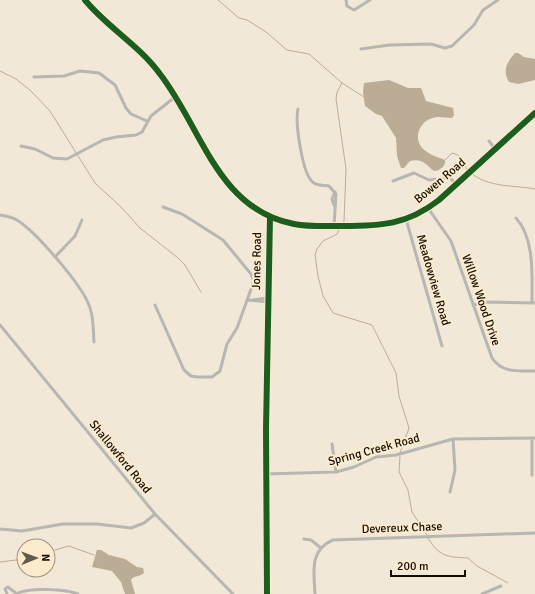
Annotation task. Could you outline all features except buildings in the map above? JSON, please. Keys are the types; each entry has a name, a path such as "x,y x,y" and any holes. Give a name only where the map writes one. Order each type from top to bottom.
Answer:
{"street":[{"name":"Jones Road","path":"84,0 141,51 160,74 228,185 247,204 270,217 265,474 267,594"},
{"path":"346,0 347,6 354,10 370,0"},
{"path":"361,49 389,45 430,44 445,48 452,46 468,29 474,25 484,10 498,0"},
{"path":"34,77 64,76 80,71 99,73 115,85 126,108 131,114 147,121"},
{"path":"21,146 39,150 54,158 67,159 102,140 136,135 142,132 147,121 162,106 175,97"},
{"path":"298,109 296,121 298,143 310,180 318,185 329,186 335,192 332,199 335,206 334,226"},
{"name":"Bowen Road","path":"270,217 295,224 334,226 379,226 406,220 428,208 535,113"},
{"path":"489,141 495,149"},
{"path":"394,180 414,173 428,180 450,178 456,184"},
{"path":"155,305 184,370 194,377 209,377 217,374 223,367 228,344 237,328 254,285 254,278 226,243 182,214 163,207"},
{"name":"Willow Wood Drive","path":"428,208 451,241 490,354 494,361 499,366 509,370 535,371"},
{"path":"0,215 18,221 55,257 89,303 92,313 94,342"},
{"path":"473,305 487,302 533,303 531,255 520,224 516,218"},
{"path":"55,257 75,236 82,220"},
{"name":"Meadowview Road","path":"406,220 442,346"},
{"path":"248,300 268,298"},
{"path":"253,300 268,302"},
{"name":"Shallowford Road","path":"0,325 155,514 233,594"},
{"path":"532,475 533,438"},
{"name":"Spring Creek Road","path":"265,474 336,472 354,467 376,457 396,455 453,439 533,438"},
{"path":"450,492 455,470 453,439"},
{"path":"332,444 336,472"},
{"path":"0,529 22,532 63,524 97,524 129,528 144,524 155,514"},
{"name":"Devereux Chase","path":"321,548 329,542 339,539 535,533"},
{"path":"304,539 311,540 321,548 314,561 315,594"},
{"path":"482,594 500,586"},
{"path":"7,594 5,590 8,587 16,594 25,591 62,591 78,594"}],"shaded area":[{"path":"515,53 518,53 524,57 535,59 535,80 518,84 509,82 506,74 506,67"},
{"path":"389,80 408,88 421,88 426,101 453,108 454,115 452,118 437,117 428,120 421,126 418,134 419,144 424,150 445,160 444,166 440,169 434,171 424,162 418,160 410,161 404,168 401,168 397,156 396,138 382,116 376,114 365,106 363,92 364,83"},
{"path":"97,550 101,550 109,555 125,559 137,567 143,568 144,573 134,577 131,580 135,594 125,594 121,582 112,571 92,567"}],"waterway":[{"path":"218,0 239,18 247,20 266,32 287,50 309,54 342,83 364,97"},
{"path":"0,71 16,79 31,91 50,111 95,183 121,207 140,228 185,265 201,292"},
{"path":"342,83 337,92 336,99 346,169 344,221 337,234 323,241 317,249 315,255 318,276 323,296 333,313 372,325 396,373 399,396 409,428 400,453"},
{"path":"445,160 452,153 458,155 468,171"},
{"path":"471,173 478,178 494,184 535,189"},
{"path":"400,456 399,472 408,490 412,512 427,535"},
{"path":"428,538 436,549 445,555 468,558 477,566 508,583"},
{"path":"56,550 69,546 94,555"},
{"path":"0,562 16,560"}],"cycle path":[{"path":"85,0 103,19 143,54 160,74 175,95 214,164 229,184 246,202 268,215 294,224 306,226 369,225 393,222 416,215 439,200 535,113"},
{"path":"267,594 266,429 270,217"}]}
